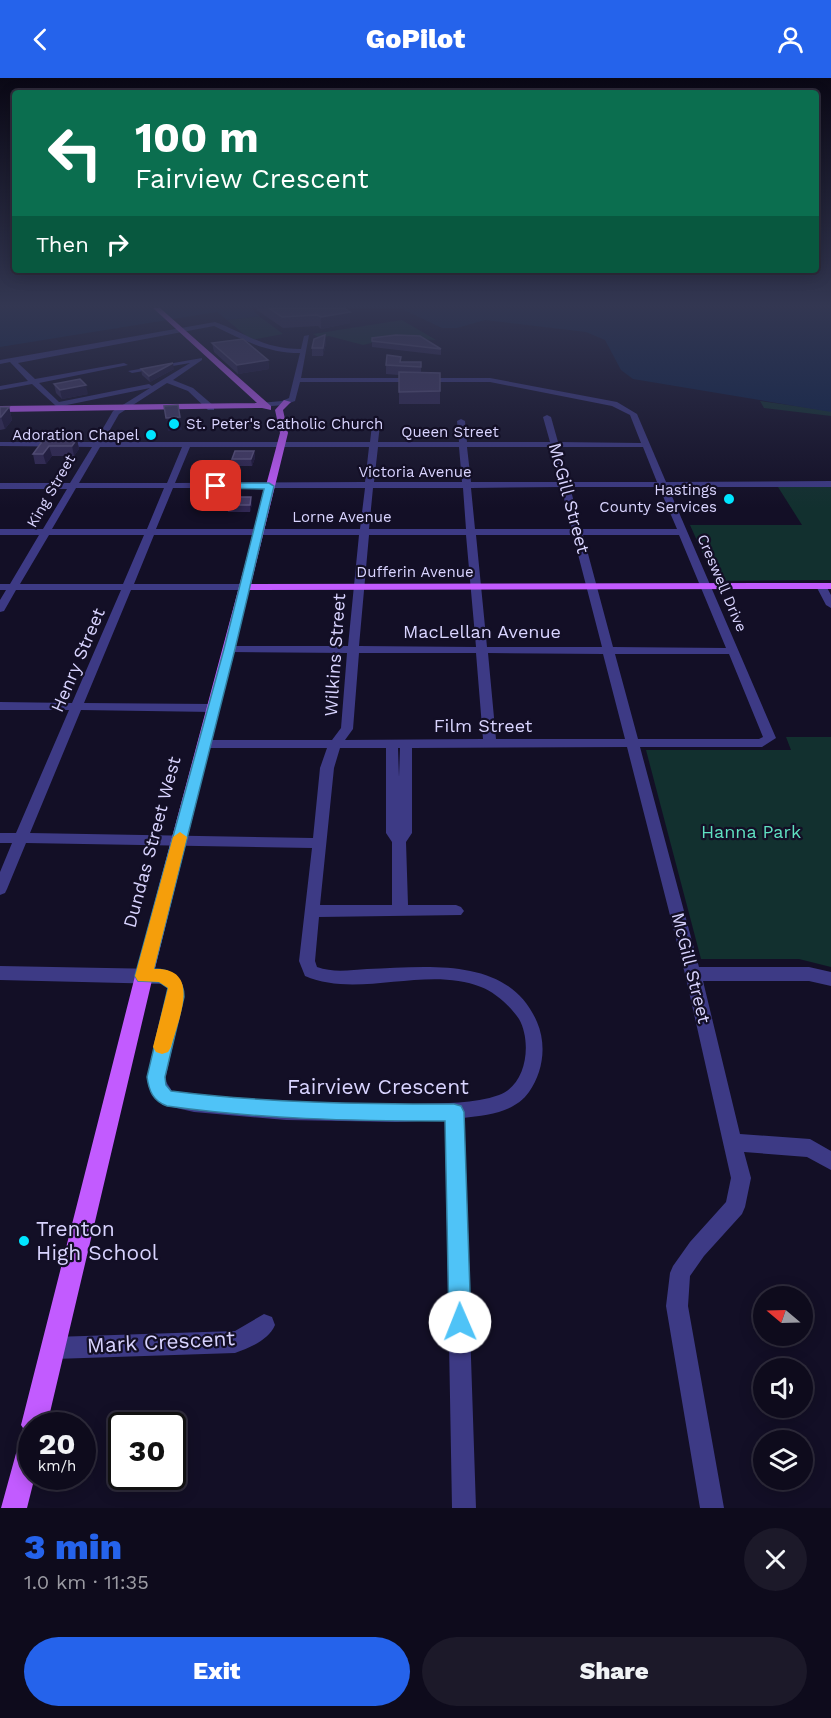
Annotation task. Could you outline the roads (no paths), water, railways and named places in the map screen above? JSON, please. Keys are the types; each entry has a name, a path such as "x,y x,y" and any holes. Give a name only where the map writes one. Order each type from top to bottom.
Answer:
{"main road":[{"path":"229,375 282,420"},
{"name":"Dundas Street West","path":"37,1412 144,976 230,649 280,445 284,426 279,410 287,402"},
{"path":"69,409 212,408 263,405"},
{"path":"0,409 56,407 106,413 113,417"},
{"path":"222,407 272,411"},
{"name":"Dufferin Avenue","path":"244,587 826,586"},
{"path":"14,1508 19,1490"}],"street":[{"path":"27,375 56,407 152,387"},
{"path":"0,388 72,375"},
{"path":"136,375 152,387"},
{"name":"King Street","path":"0,609 113,417 152,387 174,375"},
{"path":"263,405 287,402 291,399 298,375"},
{"name":"Creswell Drive","path":"297,380 500,382 622,408 633,414 769,731 770,738 762,743"},
{"path":"164,381 185,384 212,408"},
{"name":"McGill Street","path":"547,417 693,974 741,1178 735,1207 697,1249 680,1273 677,1306 712,1508"},
{"path":"461,421 478,587 490,744"},
{"name":"Wilkins Street","path":"329,976 311,971 307,961 327,768 335,744 347,729 358,587 376,425"},
{"name":"Queen Street","path":"0,444 647,445"},
{"name":"Henry Street","path":"0,889 187,445"},
{"name":"Victoria Avenue","path":"0,486 831,484"},
{"name":"Lorne Avenue","path":"0,532 684,532"},
{"path":"826,586 831,605"},
{"name":"Dufferin Avenue","path":"0,587 244,587"},
{"name":"MacLellan Avenue","path":"230,649 734,651"},
{"path":"0,706 213,708"},
{"name":"Film Street","path":"204,744 762,743"},
{"path":"399,745 405,833 399,841 400,911"},
{"path":"0,838 319,843"},
{"path":"312,911 456,911"},
{"path":"0,973 144,976"},
{"path":"693,974 809,974 831,979"},
{"name":"Fairview Crescent","path":"144,976 160,976 170,979 176,986 176,997 156,1077 158,1089 167,1098 234,1107 322,1112 454,1112 484,1109 508,1101 527,1080 533,1065 534,1040 529,1020 515,1000 484,980 461,976 329,976"},
{"path":"454,1112 465,1508"},
{"path":"732,1142 810,1148 831,1161"},
{"name":"Mark Crescent","path":"54,1348 235,1342 251,1335 264,1324"}],"water":[{"path":"627,375 831,375 831,412 633,379"}],"place":[{"name":"St. Peter's Catholic Church","path":"174,424"},
{"name":"Adoration Chapel","path":"151,435"},
{"name":"Hastings County Services","path":"729,499"},
{"name":"Trenton High School","path":"24,1241"}],"park label":[{"name":"Hanna Park","path":"751,832"}]}
